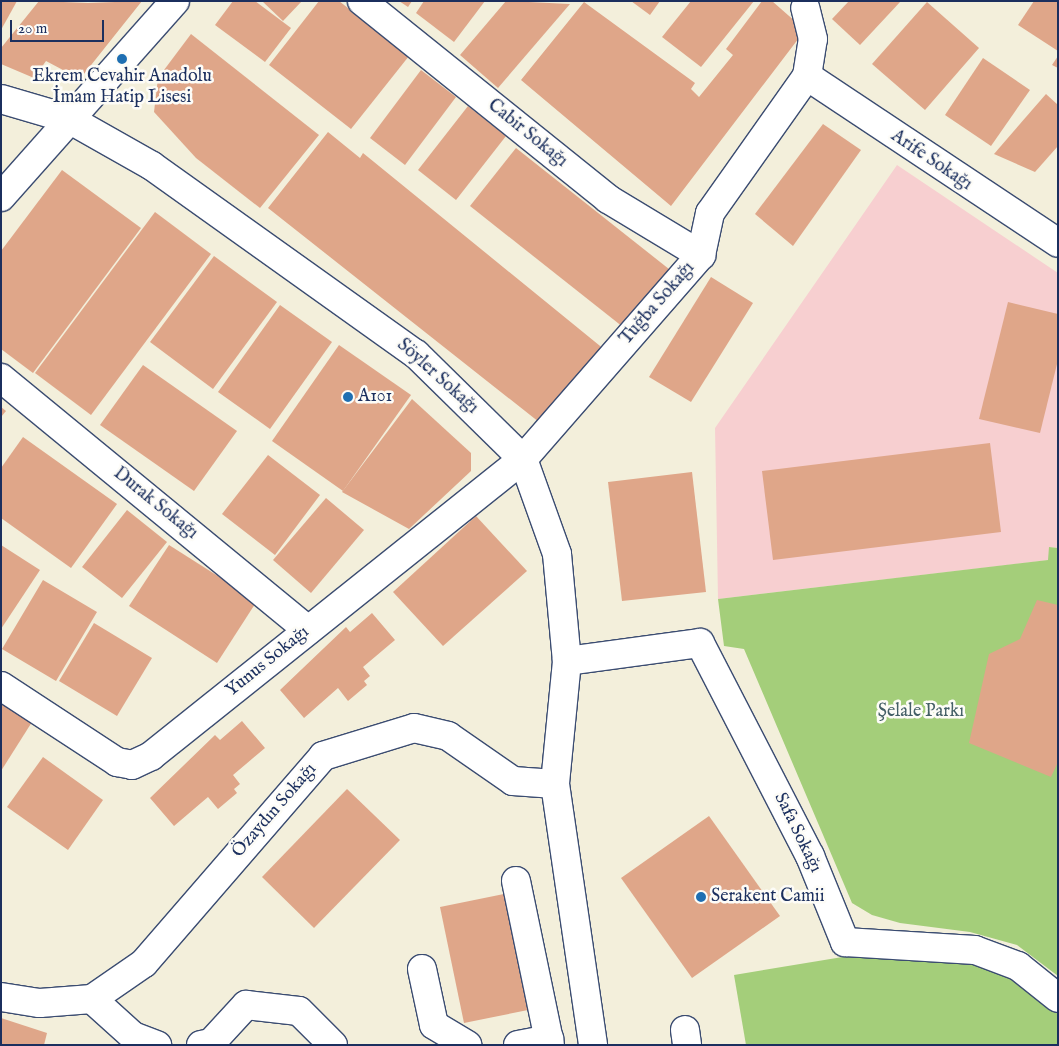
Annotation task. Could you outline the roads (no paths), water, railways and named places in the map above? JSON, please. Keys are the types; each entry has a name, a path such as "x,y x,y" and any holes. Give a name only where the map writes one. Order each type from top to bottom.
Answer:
{"street":[{"path":"1,197 175,1"},
{"name":"Cabir Sokağı","path":"362,1 608,199 701,255"},
{"name":"Tuğba Sokağı","path":"523,459 701,255 710,213 807,76 813,39 805,3"},
{"name":"Arife Sokağı","path":"807,76 1058,243"},
{"name":"Söyler Sokağı","path":"1,99 69,119 152,166 416,354 523,459 557,554 567,661 555,784"},
{"name":"Durak Sokağı","path":"1,378 308,630"},
{"name":"Yunus Sokağı","path":"1,686 117,762 132,765 151,756 523,459"},
{"name":"Safa Sokağı","path":"567,661 700,643 810,856 845,942 976,950 1018,966 1058,998"},
{"name":"Özaydın Sokağı","path":"92,999 144,963 323,756 414,728 448,736 514,781 555,784"},
{"path":"555,784 592,1045"},
{"path":"516,881 550,1042 518,1045"},
{"path":"422,969 434,1025 467,1045"},
{"path":"1,997 40,1003 92,999 133,1036 156,1045"},
{"path":"201,1045 211,1043 246,1005 299,1011 333,1045"}],"place":[{"name":"Ekrem Cevahir Anadolu İmam Hatip Lisesi","path":"122,59"},
{"name":"A101","path":"348,397"},
{"name":"Serakent Camii","path":"701,897"}],"park label":[{"name":"Şelale Parkı","path":"921,712"}]}
